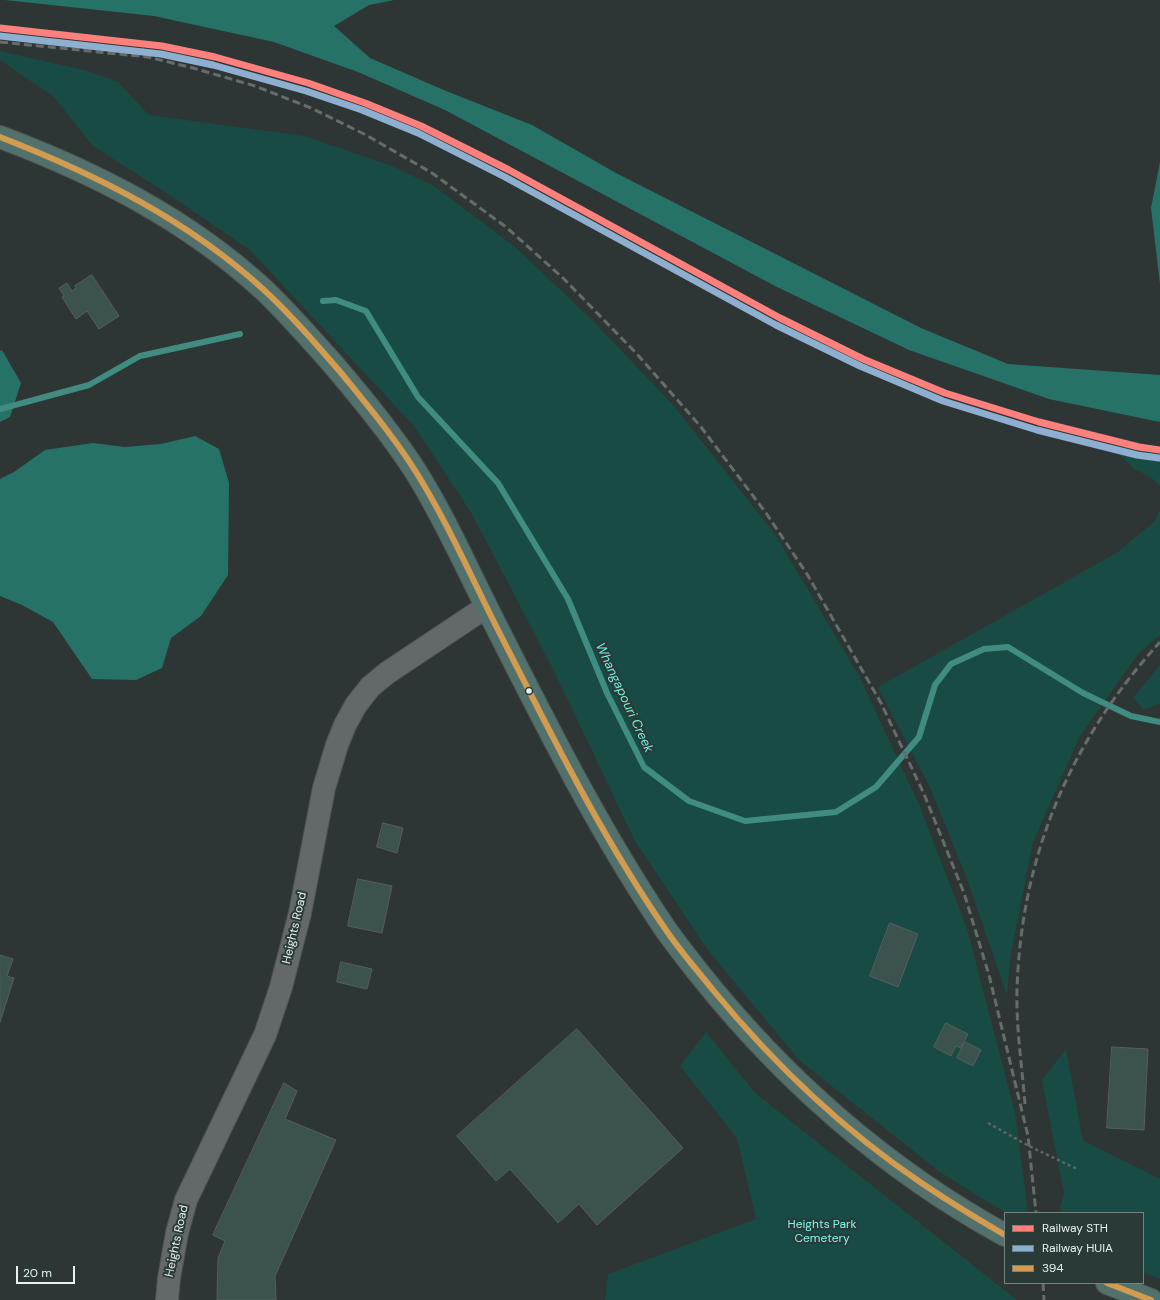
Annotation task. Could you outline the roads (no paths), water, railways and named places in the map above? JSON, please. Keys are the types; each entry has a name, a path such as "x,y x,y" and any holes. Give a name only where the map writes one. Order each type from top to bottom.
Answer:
{"highway":[{"path":"0,138 39,152 92,175 157,210 211,247 263,290 307,334 349,382 386,428 417,474 450,532 486,607 568,765 616,850 667,932 715,993 761,1046 793,1078 866,1142 948,1201 1004,1234"},
{"path":"1110,1284 1151,1300"}],"street":[{"name":"Heights Road","path":"167,1300 169,1278 177,1233 186,1200 265,1035 281,988 300,913 324,788 344,725 356,705 370,687 486,607"}],"waterway":[{"name":"Whangapouri Creek","path":"323,301 336,300 366,311 418,397 498,483 568,599 607,693 644,767 689,801 745,821 836,812 876,787 919,737 935,685 951,664 984,649 1008,647 1083,693 1131,716 1160,722"},
{"name":"Whangapouri Creek","path":"0,409 89,385 140,356 240,334"}],"railway":[{"path":"0,42 148,57 255,86 311,108 366,135 432,173 506,227 564,279 637,354 701,427 766,513 807,574 881,703 924,794 964,893 989,975 1028,1136 1036,1212"},
{"path":"1025,1104 1018,1033 1017,990 1021,941 1028,893 1040,847 1056,803 1076,760 1100,719 1128,680 1160,642"},
{"path":"1043,1284 1044,1300"}],"rail line":[{"name":"STH","path":"0,28 162,46 215,57 308,83 365,103 421,126 509,170 780,318 863,359 945,393 1039,422 1139,447 1160,450"},
{"name":"HUIA","path":"0,36 161,54 213,65 306,91 362,110 418,133 505,177 776,325 860,366 943,401 1037,430 1137,455 1159,458"}],"park label":[{"name":"Heights Park Cemetery","path":"822,1232"}]}
